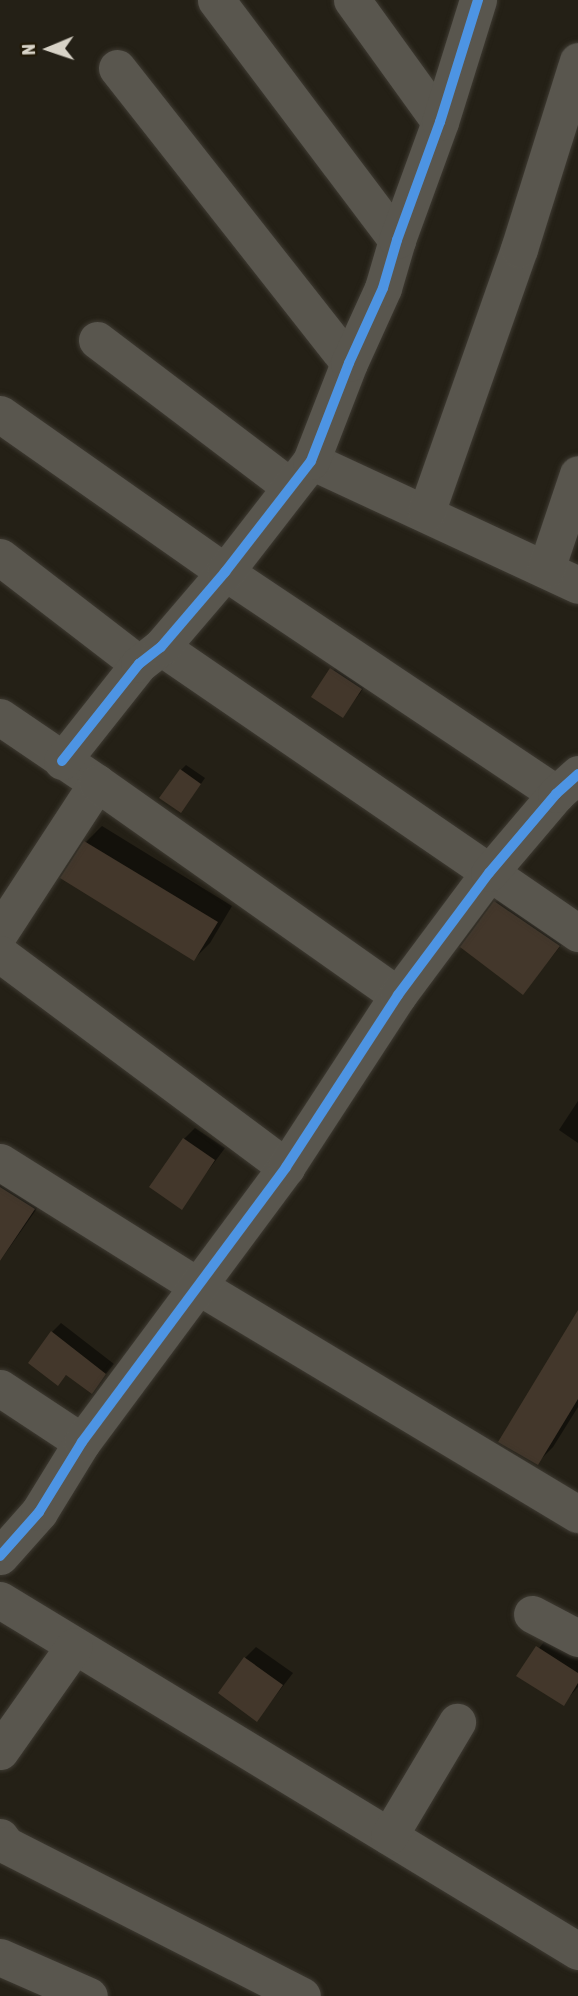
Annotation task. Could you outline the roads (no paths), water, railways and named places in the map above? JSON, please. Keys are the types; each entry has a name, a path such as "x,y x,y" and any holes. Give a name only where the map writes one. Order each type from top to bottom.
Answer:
{"street":[{"path":"216,0 397,240"},
{"path":"352,0 440,122"},
{"path":"62,761 150,655 225,572 300,474 383,288 397,240 440,122 478,0"},
{"path":"426,513 519,249 578,61"},
{"path":"117,68 349,363"},
{"path":"97,340 300,474 426,513 578,585"},
{"path":"0,414 225,572 567,784 489,873 398,995 286,1167 82,1442 39,1512 0,1556"},
{"path":"546,569 578,474"},
{"path":"0,557 578,933"},
{"path":"0,718 398,995"},
{"path":"0,932 97,783"},
{"path":"0,954 286,1167"},
{"path":"0,1162 198,1286 578,1514"},
{"path":"0,1388 82,1442"},
{"path":"0,1600 578,1951"},
{"path":"532,1614 578,1638"},
{"path":"0,1751 74,1646"},
{"path":"389,1836 457,1722"},
{"path":"0,1837 6,1844 302,1996"},
{"path":"0,1957 89,1996"}]}
